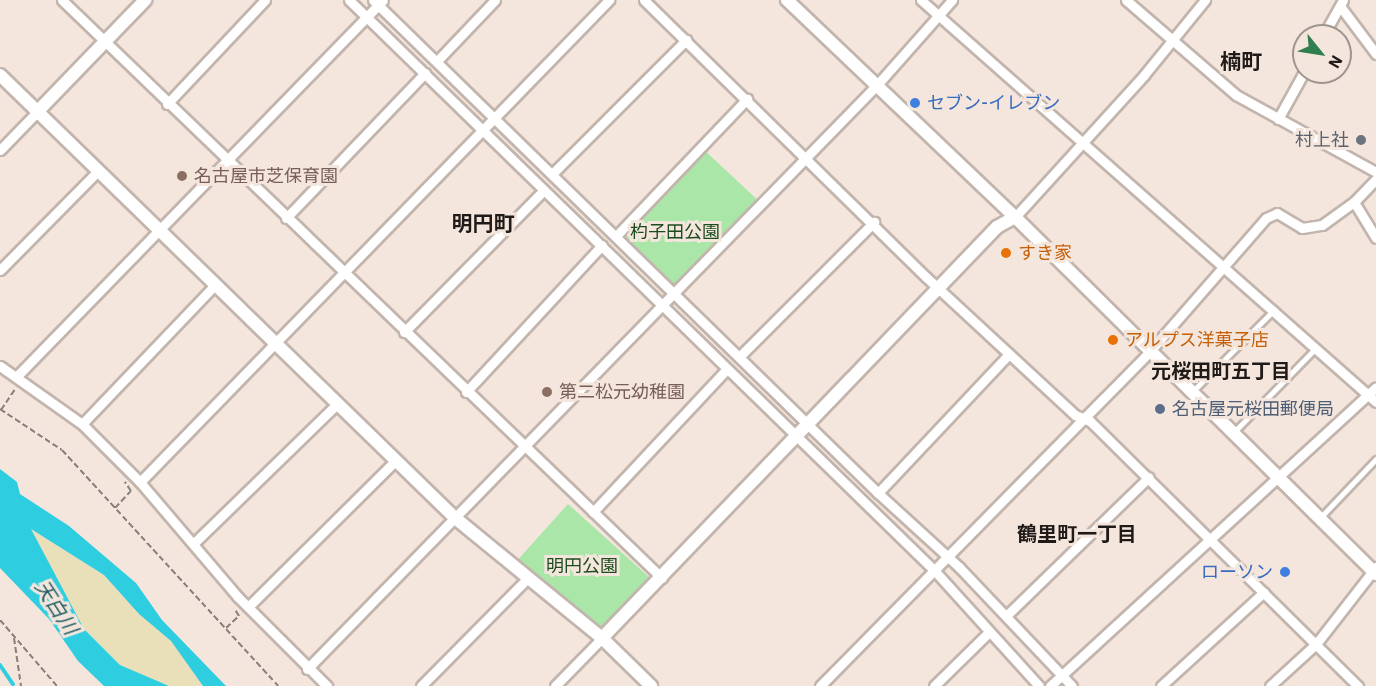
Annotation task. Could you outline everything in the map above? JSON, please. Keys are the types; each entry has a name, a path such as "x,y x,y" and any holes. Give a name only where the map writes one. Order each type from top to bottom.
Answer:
{"street":[{"path":"62,0 342,273 662,578"},
{"path":"0,150 146,0"},
{"path":"167,104 265,0"},
{"path":"349,0 934,570 988,633 1039,686"},
{"path":"437,61 495,0"},
{"path":"141,482 342,273 497,118 609,0"},
{"path":"644,0 807,156 939,289 1082,418 1090,421 1149,477 1358,686"},
{"path":"787,0 1015,217 1232,434 1375,571 1316,644 1270,686"},
{"path":"921,0 1316,348 1372,391 1376,402"},
{"path":"308,669 660,303 876,86 952,0"},
{"path":"1126,0 1236,95 1376,172"},
{"path":"555,686 662,578 998,227 1015,217 1205,0"},
{"path":"327,686 238,597 141,482 82,424 9,371 159,228 367,18 378,2 740,356 807,425 1006,616 1072,686"},
{"path":"1330,24 1342,3 1376,54"},
{"path":"552,174 686,40"},
{"path":"286,218 425,73"},
{"path":"0,75 454,517 602,638 651,686"},
{"path":"1278,119 1297,84"},
{"path":"616,236 747,99"},
{"path":"0,270 98,171"},
{"path":"820,686 1150,351 1266,218 1277,213 1302,228 1322,225 1354,202 1376,179"},
{"path":"404,332 543,191"},
{"path":"1354,202 1376,238"},
{"path":"740,356 874,222"},
{"path":"466,392 602,245"},
{"path":"82,424 216,284"},
{"path":"878,494 1009,354"},
{"path":"593,512 727,369"},
{"path":"1050,686 1372,391"},
{"path":"194,543 337,404"},
{"path":"248,607 396,460"},
{"path":"1006,616 1149,477"},
{"path":"421,686 528,578"},
{"path":"1161,686 1264,592"},
{"path":"934,686 988,633"}],"lane":[{"path":"1192,393 1274,310"},
{"path":"1232,434 1316,348"},
{"path":"1319,518 1376,459"}],"path":[{"path":"9,371 18,385 1,410 62,450 278,686"},
{"path":"115,508 131,491 124,484 128,470"},
{"path":"225,629 239,616 234,609 238,597"},
{"path":"0,620 57,686"},
{"path":"14,637 21,686"}],"green space":[{"name":"杓子田公園","path":"702,148 759,201 676,290 619,237"},
{"name":"明円公園","path":"568,504 649,577 599,632 518,559"}],"sand":[{"path":"29,528 104,575 139,614 171,641 203,686 169,686 120,665 84,629"}],"water":[{"name":"天白川","path":"0,469 17,482 20,494 69,526 136,583 162,620 226,686 203,686 171,641 139,614 104,575 31,529 84,629 120,665 169,686 104,686 78,661 49,619 0,568"}],"waterway":[{"path":"0,665 13,684"}],"place":[{"name":"セブン-イレブン","path":"915,103"},
{"name":"村上社","path":"1361,140"},
{"name":"名古屋市芝保育園","path":"182,176"},
{"name":"すき家","path":"1006,253"},
{"name":"アルプス洋菓子店","path":"1113,340"},
{"name":"第二松元幼稚園","path":"547,392"},
{"name":"名古屋元桜田郵便局","path":"1160,409"},
{"name":"ローソン","path":"1285,572"}],"district":[{"name":"楠町","path":"1241,61"},
{"name":"明円町","path":"483,223"},
{"name":"元桜田町五丁目","path":"1221,370"},
{"name":"鶴里町一丁目","path":"1077,533"}]}
